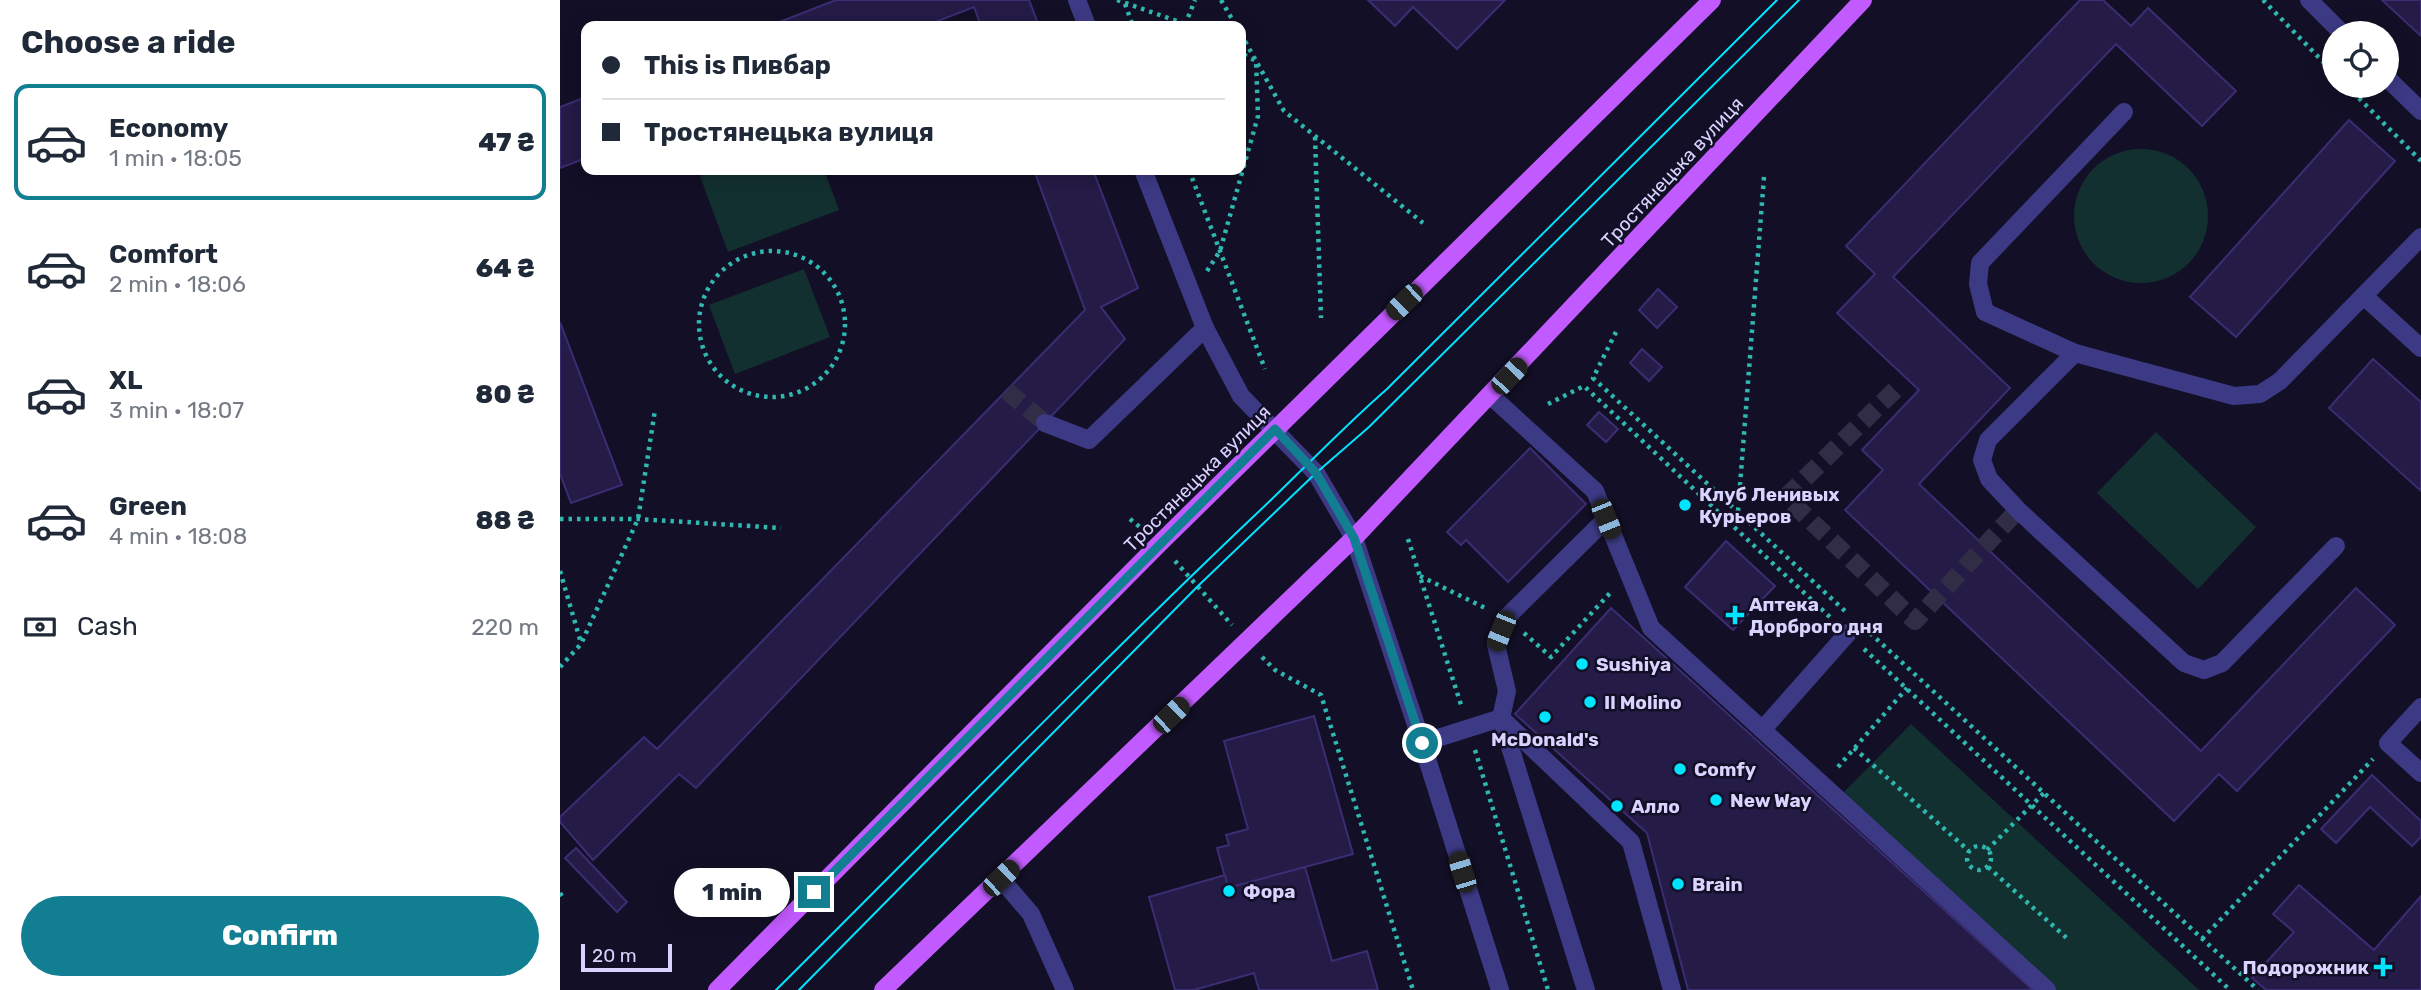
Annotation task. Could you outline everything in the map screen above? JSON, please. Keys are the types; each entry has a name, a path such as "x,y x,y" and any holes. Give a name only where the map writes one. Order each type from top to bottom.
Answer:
{"main road":[{"name":"Тростянецька вулиця","path":"717,990 1159,544 1712,0"},
{"name":"Тростянецька вулиця","path":"883,990 1354,538 1863,0"}],"street":[{"path":"1077,0 1085,21"},
{"path":"2309,0 2330,21"},
{"path":"2399,90 2421,111"},
{"path":"2124,112 1980,263 1978,284 1985,312 2076,353 2234,397 2260,394 2280,381 2421,237"},
{"path":"1145,175 1205,328 1241,397 1316,473 1354,538 1500,990"},
{"path":"2365,297 2421,348"},
{"path":"1045,424 1089,440 1205,328"},
{"path":"2076,353 1988,440 1982,460 1989,478 2018,510 2184,663 2204,670 2222,663 2336,546"},
{"path":"1490,396 1595,491 1651,628 2047,990"},
{"path":"1586,990 1501,718 1507,691 1496,645 1506,618 1606,519"},
{"path":"1763,729 1853,625"},
{"path":"2421,707 2388,743 2421,773"},
{"path":"1422,743 1501,718"},
{"path":"1501,718 1631,842 1672,990"},
{"path":"1001,878 1031,914 1065,990"}],"path":[{"path":"1117,0 1176,21"},
{"path":"1188,21 1195,0"},
{"path":"1221,0 1233,21"},
{"path":"2263,0 2322,61"},
{"path":"1124,2 1131,21"},
{"path":"1246,43 1284,111 1423,223"},
{"path":"1246,56 1256,61"},
{"path":"1246,159 1258,116 1256,61"},
{"path":"2359,98 2421,161"},
{"path":"1315,136 1321,318"},
{"path":"1190,175 1265,369"},
{"path":"1192,296 1220,251 1241,175"},
{"path":"1738,512 1764,177"},
{"path":"764,251 792,254 817,266 830,279 839,296 844,315 844,335 839,354 828,371 813,384 795,393 775,397 737,388 721,376 708,360 701,342 699,324 707,290 730,264 746,255 764,251"},
{"path":"1616,332 1593,378 1738,512 1853,625 1907,688 2230,990"},
{"path":"1548,404 1584,386 2044,793 2258,990"},
{"path":"560,667 581,644 638,519 655,410"},
{"path":"560,519 638,519 781,528"},
{"path":"1130,519 1159,544 1246,642 1276,670 1321,695 1413,990"},
{"path":"1408,539 1548,990"},
{"path":"560,571 581,644"},
{"path":"1822,786 1907,688"},
{"path":"2202,939 2388,743"},
{"path":"1854,748 1969,850"},
{"path":"1987,849 2044,793"},
{"path":"1969,850 1979,846 1987,849"},
{"path":"1969,850 1968,862 1978,869 1988,867 1991,863 1987,849"},
{"path":"1988,867 2070,941"},
{"path":"560,893 560,900"}],"green space":[{"path":"2141,149 2167,154 2188,169 2203,190 2208,216 2203,242 2188,263 2167,278 2141,283 2115,278 2094,263 2079,242 2074,216 2079,190 2094,169 2115,154"},
{"path":"826,175 839,210 728,252 700,176"},
{"path":"804,269 830,337 735,374 709,305"},
{"path":"2156,432 2256,527 2198,589 2097,493"},
{"path":"1911,724 2199,990 2052,990 1840,796"}],"building":[{"path":"836,0 1029,0 1037,21 979,21 974,7 938,21 782,21"},
{"path":"1368,0 1505,0 1457,49 1413,7 1395,26"},
{"path":"2080,0 2103,0 2131,26 2148,8 2236,91 2202,126 2116,44 1893,277 2010,388 1919,484 2201,751 2356,588 2395,625 2237,791 2219,774 2174,821 1845,510 1883,470 1862,450 1919,390 1837,313 1875,274 1846,246"},
{"path":"2382,0 2421,0 2421,36"},
{"path":"581,99 581,160 560,168 560,107"},
{"path":"2349,120 2395,161 2236,337 2190,297"},
{"path":"1036,175 1095,175 1138,288 1101,307 1125,339 696,788 679,774 593,860 560,822 560,817 644,737 657,749 1085,310"},
{"path":"1658,289 1677,307 1657,328 1639,310"},
{"path":"560,322 622,485 571,503 560,474"},
{"path":"1642,349 1662,367 1649,381 1630,363"},
{"path":"2373,359 2421,402 2421,491 2329,408"},
{"path":"1599,412 1618,429 1606,442 1587,425"},
{"path":"1530,448 1586,504 1508,582 1466,540 1461,545 1447,532"},
{"path":"1726,541 1775,586 1733,630 1685,587"},
{"name":"New Way","path":"1611,608 2033,990 1688,990 1647,833 1515,714"},
{"path":"1314,716 1353,854 1228,888 1217,848 1229,845 1226,835 1248,829 1224,741"},
{"path":"2372,775 2421,821 2421,837 2412,846 2370,807 2336,843 2321,829"},
{"path":"576,848 627,902 617,912 565,858"},
{"path":"1305,867 1332,961 1367,951 1378,990 1259,990 1254,973 1194,990 1175,990 1149,897 1225,875 1228,888"},
{"path":"2299,885 2374,950 2421,896 2421,990 2266,990 2252,978 2294,932 2273,914"}],"tunnel":[{"path":"1895,390 1786,497 1915,621 2018,510"},
{"path":"1007,391 1045,423"}],"tram line":[{"path":"776,990 1073,693 1387,389 1777,0"},
{"path":"799,990 1198,586 1316,473 1369,427 1799,0"}],"place":[{"name":"Клуб Ленивых Курьеров","path":"1685,505"},
{"name":"Аптека Дорброго дня","path":"1735,615"},
{"name":"Sushiya","path":"1582,664"},
{"name":"Il Molino","path":"1590,702"},
{"name":"McDonald's","path":"1545,717"},
{"name":"Comfy","path":"1680,769"},
{"name":"New Way","path":"1716,800"},
{"name":"Алло","path":"1617,806"},
{"name":"Brain","path":"1678,884"},
{"name":"Фора","path":"1229,891"},
{"name":"Подорожник","path":"2383,967"}],"route":[{"path":"814,892 1275,429 1316,473 1354,538 1422,743"}]}
